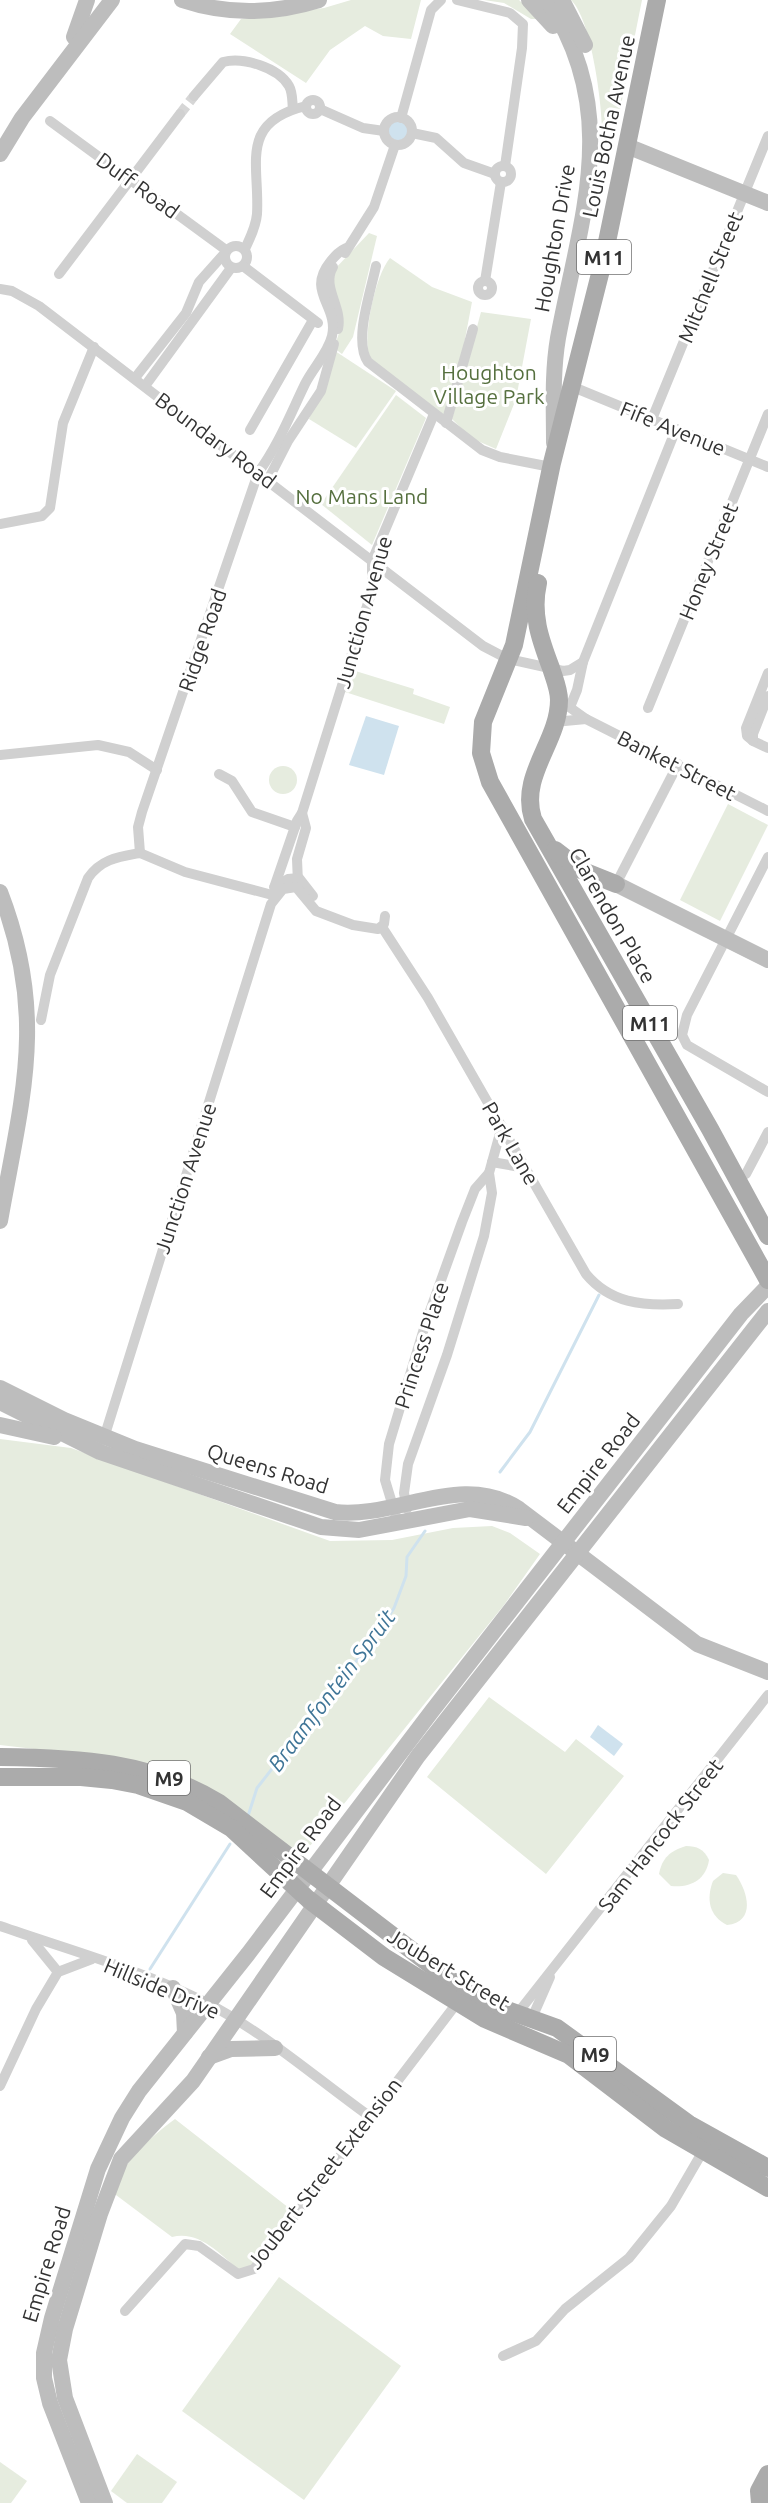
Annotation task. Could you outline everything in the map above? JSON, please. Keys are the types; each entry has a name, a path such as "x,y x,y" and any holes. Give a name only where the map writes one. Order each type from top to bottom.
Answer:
{"main road":[{"path":"74,37 87,0"},
{"path":"0,135 103,0"},
{"path":"0,154 22,118 112,0"},
{"path":"182,0 215,9 238,11 288,7 319,0"},
{"path":"529,0 553,26 582,79"},
{"name":"Houghton Drive","path":"547,0 568,34 582,79 591,124 591,165 555,358 552,462"},
{"name":"Houghton Drive","path":"562,0 573,17 589,59 600,127 597,173 565,329 565,356 576,379"},
{"name":"Louis Botha Avenue","path":"551,669 536,624 535,596 576,379 657,0"},
{"path":"627,146 768,203"},
{"name":"Louis Botha Avenue","path":"508,659 518,627 552,462 576,379"},
{"name":"Clarendon Place","path":"508,659 483,722 481,753 490,782 768,1280"},
{"name":"M11","path":"551,669 565,704"},
{"name":"Clarendon Place","path":"565,704 554,722 532,781 529,799 532,819 694,1101 768,1236"},
{"path":"546,844 581,870 768,960"},
{"path":"0,892 24,972 28,1042 23,1100 0,1221"},
{"path":"0,918 15,975 19,1029 15,1089 0,1167"},
{"name":"Empire Road","path":"89,2503 50,2403 44,2378 45,2345 104,2155 138,2091 298,1889 425,1719 741,1314 768,1286"},
{"name":"Empire Road","path":"105,2503 61,2386 61,2347 116,2169 128,2149 176,2103 209,2058 418,1756 579,1555 768,1311"},
{"name":"Queens Road","path":"1,1391 102,1445"},
{"name":"Queens Road","path":"1,1391 76,1442 102,1445 335,1512 402,1514 450,1495 479,1494 511,1504 696,1644 768,1672"},
{"path":"0,1425 76,1442"},
{"name":"M9","path":"0,1757 89,1760 161,1775 194,1788 219,1803 310,1872"},
{"name":"M9","path":"0,1777 81,1777 138,1785 161,1792 187,1802 231,1828 298,1889"},
{"name":"Joubert Street","path":"310,1872 478,1999 557,2028 689,2124 768,2168"},
{"name":"Joubert Street","path":"298,1889 384,1957 497,2026 562,2051 659,2124 768,2188"},
{"path":"173,1988 182,2007 185,2033"},
{"path":"209,2058 231,2049 276,2048"},
{"path":"758,2499 768,2474"}],"street":[{"path":"401,118 431,10 441,0"},
{"path":"457,0 510,13 523,24 522,48 504,166 498,169 485,281"},
{"path":"194,96 223,62 244,62 282,77 291,91 293,110"},
{"path":"145,386 237,267 247,258 245,249 257,215 254,161 258,144 269,125 293,110 306,106 310,114 320,109 363,128 384,131"},
{"path":"59,274 180,114"},
{"path":"401,118 411,126 412,133 408,141 395,145 387,140 384,131 392,119 401,118"},
{"name":"Duff Road","path":"50,121 225,252"},
{"path":"412,133 436,138 464,163 498,178"},
{"name":"Mitchell Street","path":"652,419 768,136"},
{"path":"268,480 280,455 324,382 340,325 340,315 330,288 329,277 374,207 395,145"},
{"path":"135,378 186,314 199,282 225,252 236,245 245,249"},
{"name":"Ridge Road","path":"140,853 138,827 258,473 283,434 306,382 332,336 333,319 321,292 321,279 326,267 339,251 346,248"},
{"path":"225,252 225,262 237,267 316,322 250,430"},
{"path":"376,266 361,340 363,355 368,363 446,423 491,454 552,462"},
{"name":"Boundary Road","path":"0,289 28,299 94,347 473,639 508,659 551,669"},
{"path":"446,423 473,329"},
{"path":"0,524 42,516 50,508 63,423 94,347"},
{"name":"Fife Avenue","path":"576,379 652,419 768,467"},
{"name":"Junction Avenue","path":"102,1445 294,827 302,813 372,590 372,561 434,414"},
{"name":"Honey Street","path":"648,708 768,414"},
{"path":"565,704 577,690 583,662 676,429"},
{"path":"551,669 570,670 583,662"},
{"path":"768,673 746,728 747,736 768,748"},
{"path":"753,741 753,734 768,696"},
{"name":"Banket Street","path":"565,704 586,719 768,812"},
{"path":"554,722 586,719"},
{"path":"0,755 98,745 129,752 157,770"},
{"path":"616,885 678,764"},
{"path":"219,774 232,781 252,812 294,827"},
{"name":"Junction Avenue","path":"298,883 297,859 306,828 302,813"},
{"path":"41,1020 50,975 88,878 93,870 108,860 140,853 185,872 273,895 298,883"},
{"path":"767,1090 687,1046 682,1035 687,1015 768,857"},
{"path":"298,883 319,904 366,922 374,922 385,916 382,927 372,930 322,913 311,906 298,883"},
{"name":"Park Lane","path":"382,927 423,989 592,1282 609,1294 629,1302 649,1305 678,1304"},
{"name":"Princess Place","path":"402,1514 408,1464 484,1236 492,1193 490,1168 501,1126"},
{"path":"746,1174 768,1132"},
{"path":"490,1168 526,1168"},
{"name":"Princess Place","path":"402,1514 385,1480 389,1444 426,1323 462,1222 475,1189 490,1168"},
{"name":"Sam Hancock Street","path":"524,2016 550,1974 768,1695"},
{"name":"Hillside Drive","path":"0,1926 173,1988 207,2004 276,2048 369,2116"},
{"path":"20,1933 38,1946 58,1972"},
{"path":"0,2086 36,2009 58,1972 93,1959"},
{"name":"Sam Hancock Street","path":"524,2016 548,1984 550,1974"},
{"name":"Joubert Street Extension","path":"125,2311 185,2244 199,2246 238,2274 254,2269 457,2003"},
{"path":"503,2356 536,2341 565,2309 629,2258 671,2206 704,2151"}],"green space":[{"path":"351,0 421,0 411,39 383,36 365,26 330,50 306,83 230,34 241,19 324,8"},
{"path":"484,0 519,0 539,19 531,19 504,3"},
{"path":"571,0 642,0 616,130 602,126 594,60 584,24"},
{"path":"369,233 377,236 353,337 342,354 334,348 341,327 330,281 333,271"},
{"path":"390,258 432,287 472,302 462,355 444,417 369,357 369,320 375,291"},
{"name":"Houghton Village Park","path":"481,312 531,319 516,399 496,449 471,438 452,419"},
{"path":"335,351 396,391 356,448 309,419"},
{"name":"No Mans Land","path":"396,395 426,418 372,545 321,504"},
{"path":"349,669 414,689 413,694 450,707 444,724 342,691"},
{"path":"283,766 293,770 297,780 293,790 283,794 273,790 269,780 273,770"},
{"path":"728,804 768,825 720,921 680,900"},
{"path":"0,1439 71,1448 330,1541 392,1540 453,1528 492,1526 510,1533 540,1554 504,1605 302,1856 121,1759 0,1745"},
{"path":"489,1697 565,1752 576,1739 624,1776 546,1874 427,1777"},
{"path":"686,1846 697,1848 707,1856 709,1860 707,1867 701,1878 691,1884 671,1886 659,1874 660,1868 675,1850"},
{"path":"723,1873 736,1875 744,1890 747,1905 742,1918 736,1923 727,1925 716,1917 710,1900 713,1881"},
{"path":"175,2119 289,2208 254,2264 241,2272 201,2241 192,2237 172,2237 112,2192 123,2170 138,2151"},
{"path":"279,2277 401,2366 304,2500 182,2411"},
{"path":"137,2454 177,2482 162,2503 127,2503 111,2491"},
{"path":"0,2462 27,2481 11,2503 0,2503"}],"water":[{"path":"398,119 406,123 410,131 406,139 398,143 390,139 386,131 390,123"},
{"path":"366,716 399,726 384,775 349,765"},
{"path":"598,1725 623,1744 614,1756 590,1737"}],"waterway":[{"path":"500,1472 530,1432 599,1295"},
{"name":"Braamfontein Spruit","path":"248,1816 257,1788 379,1632 394,1608 406,1576 407,1557 425,1531"},
{"path":"150,1969 230,1844"}],"tunnel":[{"path":"180,114 194,96"}]}
